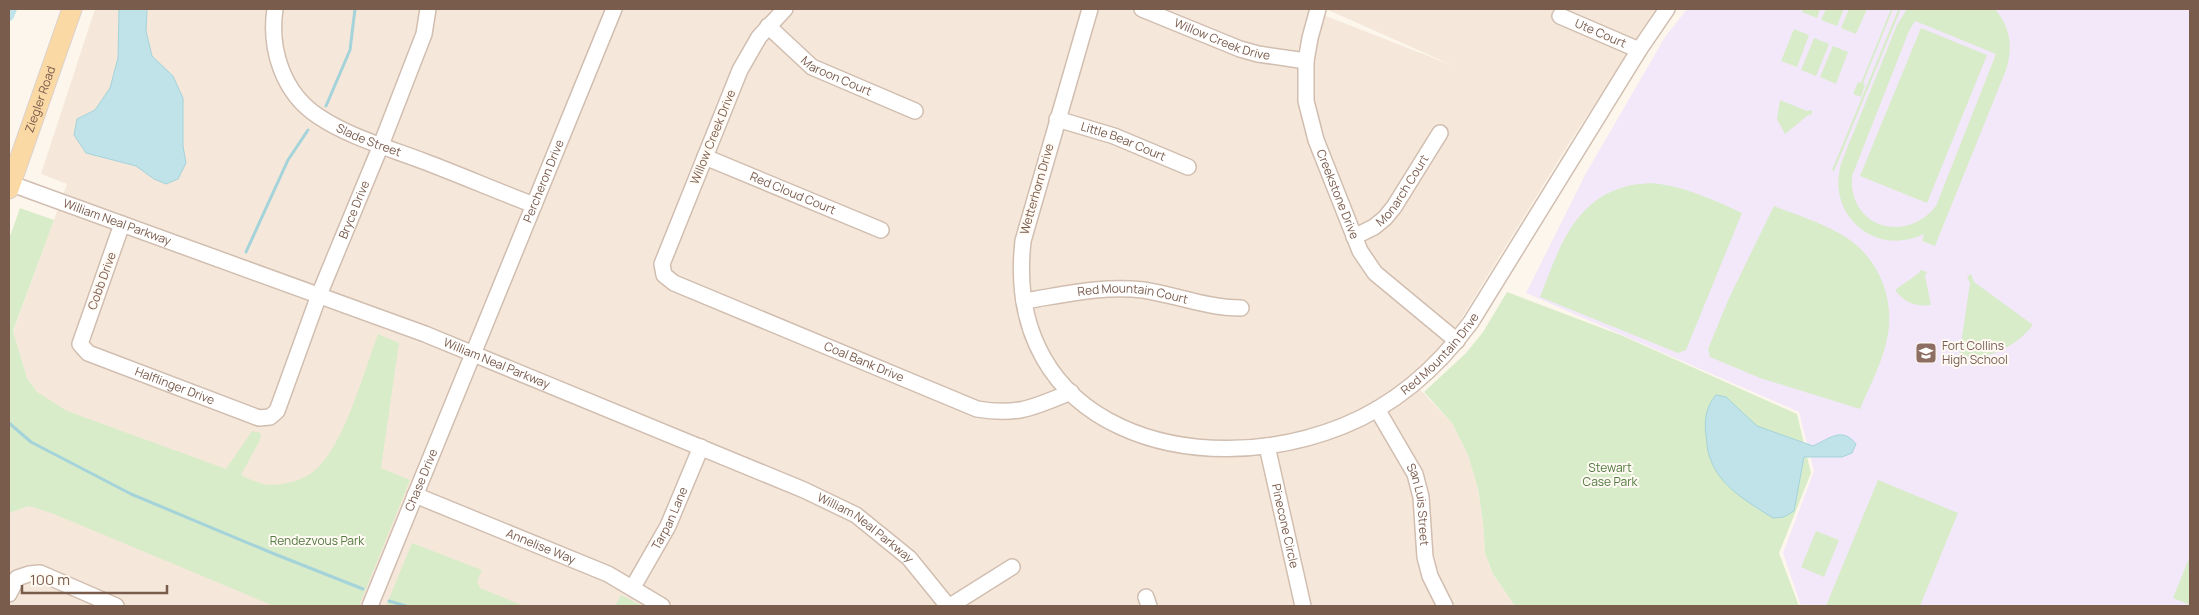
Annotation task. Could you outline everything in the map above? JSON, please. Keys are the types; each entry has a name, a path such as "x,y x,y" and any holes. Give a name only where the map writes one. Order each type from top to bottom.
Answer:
{"main road":[{"name":"Ziegler Road","path":"9,185 72,9"}],"street":[{"name":"Slade Street","path":"275,9 274,36 280,68 289,86 317,116 331,124 381,145 534,205"},
{"name":"Bryce Drive","path":"277,411 319,295 381,145 424,34 428,9"},
{"name":"Percheron Drive","path":"474,353 614,9"},
{"name":"Willow Creek Drive","path":"664,275 662,264 740,70 749,52 768,26 785,9"},
{"name":"Wetterhorn Drive","path":"1071,392 1057,377 1038,346 1024,301 1021,260 1023,241 1090,9"},
{"name":"Willow Creek Drive","path":"1142,9 1240,49 1258,54 1306,61"},
{"name":"Creekstone Drive","path":"1318,9 1306,61 1306,101 1316,140 1354,237 1366,262 1375,273 1457,341"},
{"name":"Red Mountain Drive","path":"1071,392 1101,416 1120,427 1151,439 1196,448 1227,450 1267,446 1343,426 1378,409 1413,384 1457,341 1471,322 1639,50 1667,9"},
{"name":"Ute Court","path":"1560,16 1639,50"},
{"name":"Maroon Court","path":"768,26 812,67 914,111"},
{"name":"Little Bear Court","path":"1057,119 1114,136 1188,167"},
{"name":"Monarch Court","path":"1354,237 1374,227 1385,218 1394,207 1440,133"},
{"name":"Red Cloud Court","path":"705,157 881,230"},
{"name":"William Neal Parkway","path":"9,185 319,295 474,353 804,490 856,515 909,558 949,606"},
{"name":"Cobb Drive","path":"81,338 122,224"},
{"name":"Coal Bank Drive","path":"664,275 674,284 977,409 995,412 1023,410 1039,406 1071,392"},
{"name":"Red Mountain Court","path":"1024,301 1082,291 1111,289 1141,290 1219,308 1241,308"},
{"name":"Halflinger Drive","path":"81,338 80,344 88,353 259,418 270,418 277,411"},
{"name":"Chase Drive","path":"370,606 474,353"},
{"name":"San Luis Street","path":"1378,409 1415,474 1421,497 1425,557 1430,576 1445,606"},
{"name":"Pinecone Circle","path":"1267,446 1303,606"},
{"name":"Tarpan Lane","path":"633,588 668,526 702,447"},
{"name":"Annelise Way","path":"415,495 570,558 633,588 662,606"},
{"path":"949,606 1012,567"},
{"path":"9,594 17,578 40,573 116,606"}],"shaded area":[{"path":"95,9 1308,9 1454,66 1326,9 1657,9 1568,145 1447,342 1409,378 1452,423 1468,455 1478,489 1485,553 1493,574 1515,606 9,606 9,513 29,506 37,392 27,378 13,332 67,184 41,174"},
{"name":"Fort Collins High School","path":"1687,9 2190,10 2190,606 1801,606 1783,553 1814,471 1799,412 1526,293 1585,175 1665,37"}],"green space":[{"path":"1803,9 1820,9 1817,18 1802,12"},
{"path":"1826,9 1844,9 1837,26 1821,20"},
{"path":"1849,9 1867,9 1856,34 1841,28"},
{"path":"1891,9 1893,9 1863,83 1865,85 1861,97 1853,94 1858,82 1861,83"},
{"path":"1907,9 1995,9 2004,23 2009,38 2010,46 2006,70 1935,246 1922,241 1924,234 1906,240 1888,240 1872,235 1858,226 1847,214 1840,198 1838,180 1842,161 1897,25","holes":["1915,21 1996,54 1936,206 1923,218 1909,225 1895,227 1881,225 1869,218 1859,208 1853,194 1852,176 1909,31"]},
{"path":"1898,10 1900,11 1834,171 1832,170"},
{"path":"1921,28 1987,55 1927,203 1860,176"},
{"path":"1794,29 1809,35 1797,67 1781,61"},
{"path":"1814,38 1829,44 1816,76 1801,70"},
{"path":"1833,46 1848,52 1836,84 1820,77"},
{"path":"1780,100 1807,111 1812,110 1812,114 1785,134 1777,119"},
{"path":"1651,183 1686,190 1742,213 1686,350 1678,353 1540,297 1553,263 1569,231 1591,204 1606,194 1627,186"},
{"path":"1774,206 1821,224 1847,238 1868,257 1882,280 1889,307 1888,334 1880,363 1860,409 1760,378 1710,357 1708,349 1729,298"},
{"name":"Rendezvous Park","path":"20,208 54,220 13,331 27,378 37,392 67,411 226,469 252,431 261,433 260,440 241,475 259,483 275,485 296,481 310,474 322,464 342,431 378,334 399,343 381,468 410,480 359,606 274,606 54,514 29,506 9,513 9,239"},
{"path":"1921,270 1927,272 1925,276 1931,305 1911,303 1895,290"},
{"path":"1971,274 1974,282 2033,325 2018,340 2000,351 1981,357 1959,357 1970,283 1967,277"},
{"name":"Stewart Case Park","path":"1507,292 1623,336 1797,414 1811,473 1779,553 1799,606 1515,606 1493,574 1485,553 1478,489 1468,455 1452,423 1424,392 1466,353 1483,332"},
{"path":"1878,480 1958,513 1920,606 1826,606"},
{"path":"1816,531 1839,540 1824,577 1801,567"},
{"path":"412,543 482,570 477,582 480,588 524,606 386,606"},
{"path":"2190,556 2190,605 2173,598"},
{"path":"621,595 642,606 615,606"}],"water":[{"path":"119,9 147,9 146,31 152,56 173,76 183,98 183,146 186,163 178,179 166,184 154,179 136,166 86,153 74,135 77,119 95,110 110,88 118,58"},
{"path":"1716,395 1726,397 1757,426 1813,446 1840,435 1846,436 1856,444 1852,453 1842,457 1804,457 1794,511 1784,517 1773,518 1728,486 1710,458 1705,424 1706,414"}],"waterway":[{"path":"9,16 12,9"},
{"path":"326,106 350,50 355,9"},
{"path":"246,252 288,160 308,130"},
{"path":"9,423 31,442 131,494 363,589"},
{"path":"389,601 406,606"}],"place":[{"name":"Fort Collins High School","path":"1926,353"}]}
